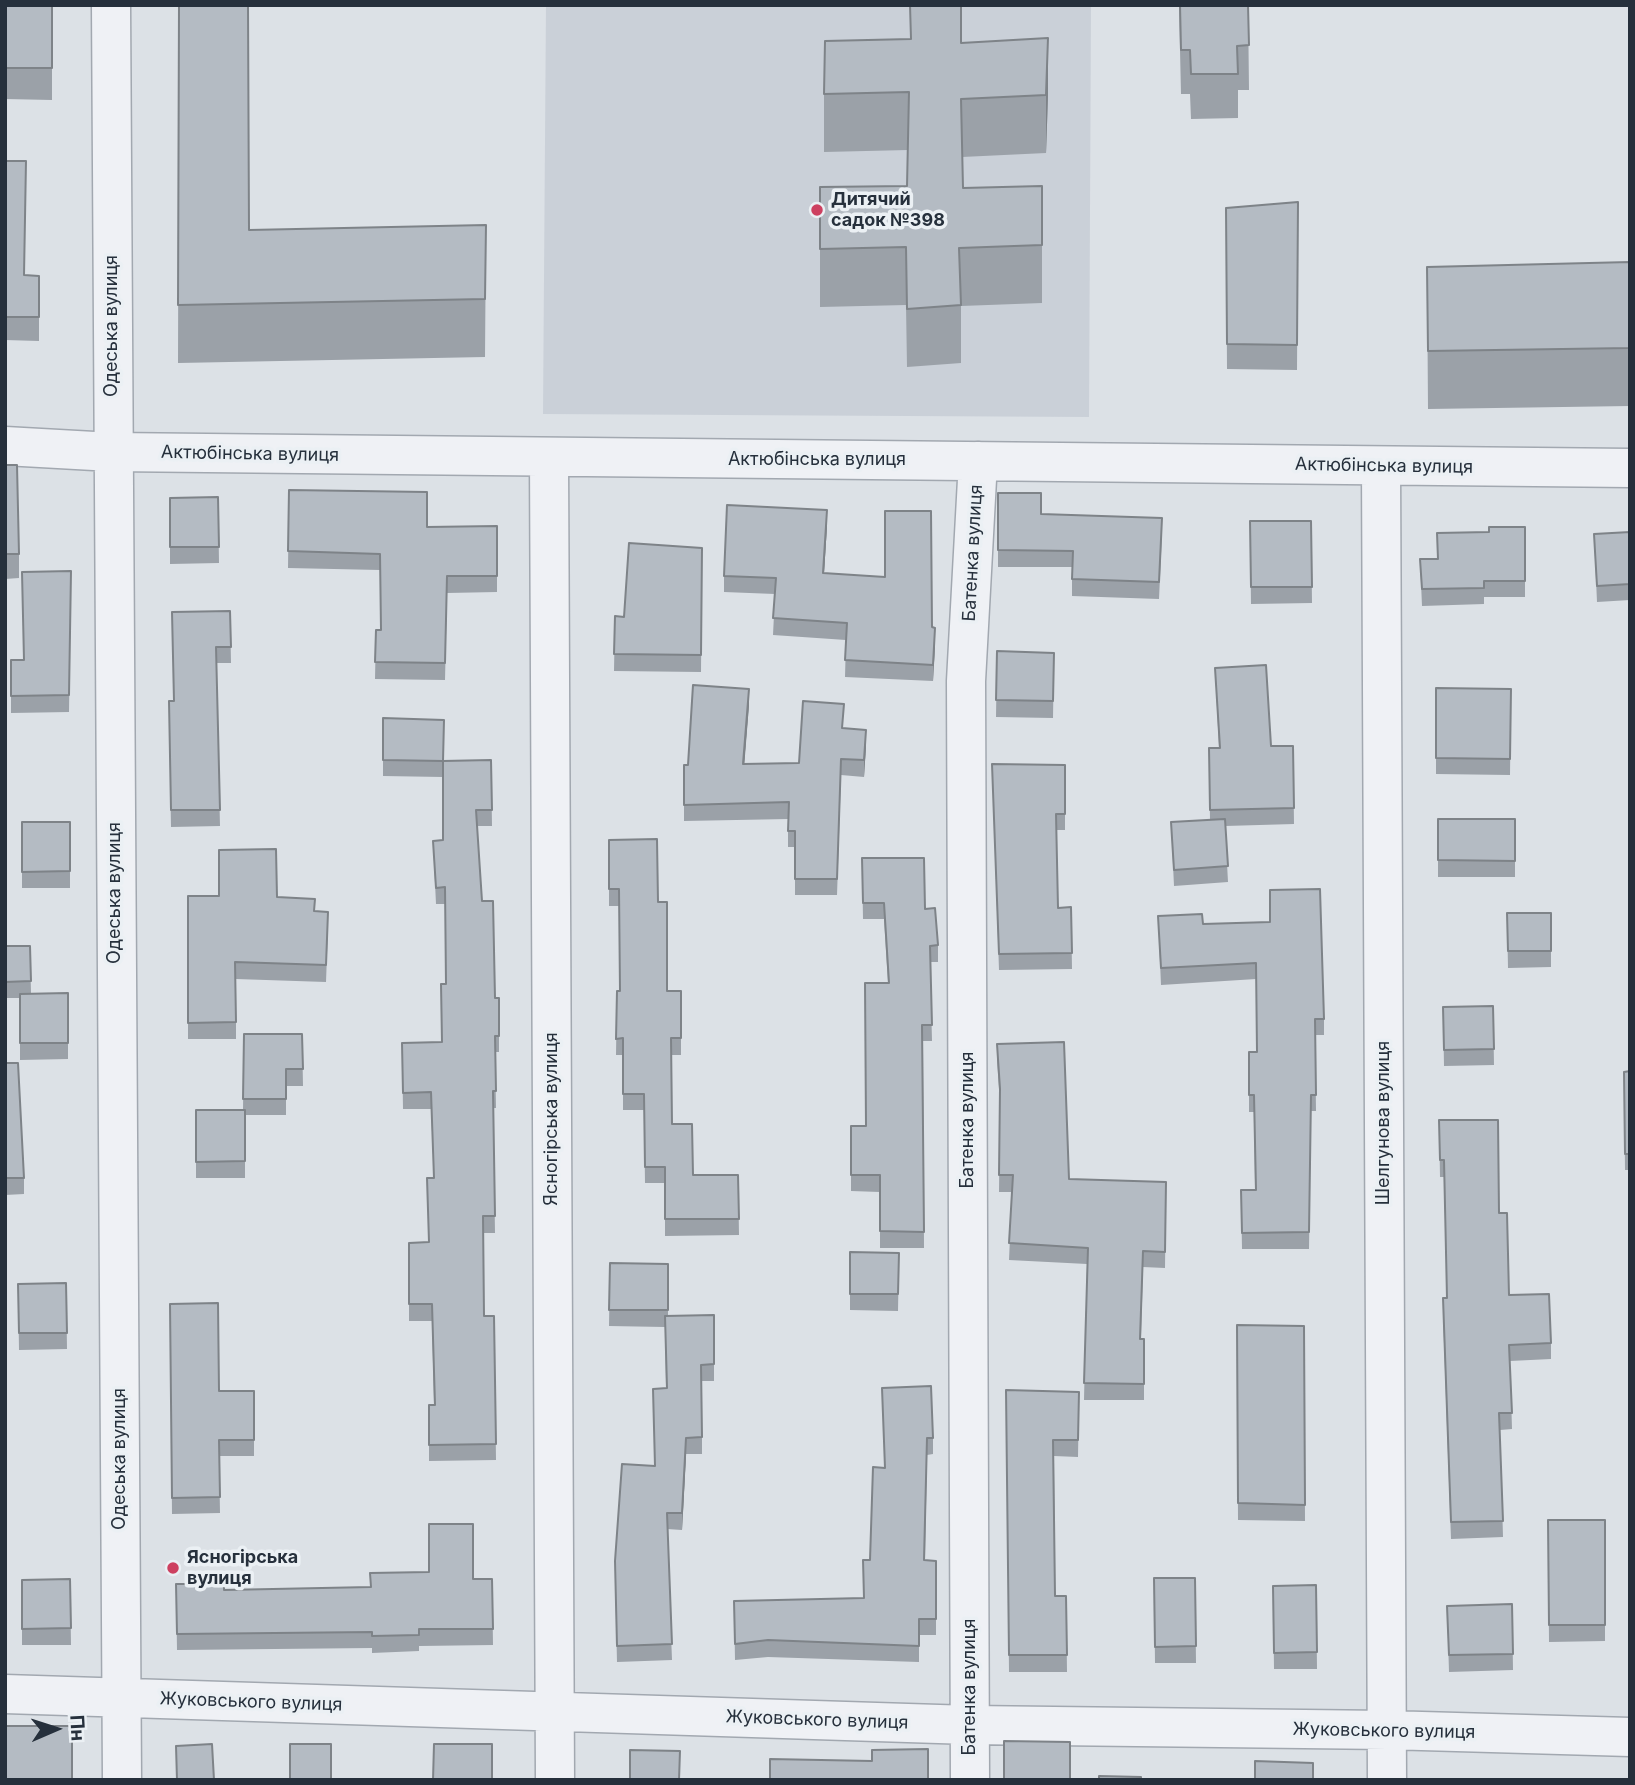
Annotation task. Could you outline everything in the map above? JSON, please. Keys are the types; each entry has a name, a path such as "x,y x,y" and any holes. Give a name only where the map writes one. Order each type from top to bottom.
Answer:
{"street":[{"name":"Одеська вулиця","path":"111,5 122,1780"},
{"name":"Актюбінська вулиця","path":"5,446 112,452 549,458 1630,468"},
{"name":"Ясногірська вулиця","path":"549,458 555,1780"},
{"name":"Батенка вулиця","path":"970,1780 966,681 978,461"},
{"name":"Шелгунова вулиця","path":"1381,467 1387,1780"},
{"name":"Жуковського вулиця","path":"5,1694 970,1725 1387,1730 1630,1737"}],"shaded area":[{"name":"Дитячий садок №398","path":"546,5 1091,5 1089,417 543,414"}],"building":[{"path":"5,5 52,5 52,68 5,68"},
{"path":"179,5 248,5 249,230 486,225 485,299 178,305"},
{"path":"910,5 961,5 961,43 1048,38 1046,95 961,99 963,188 1042,186 1042,245 959,248 961,305 907,309 906,247 820,249 820,187 907,186 909,92 824,94 825,41 911,39"},
{"path":"1180,5 1248,5 1249,45 1237,46 1238,74 1191,74 1190,50 1181,50"},
{"path":"5,161 26,161 24,275 39,276 39,317 5,317"},
{"path":"1298,202 1297,345 1227,344 1226,208"},
{"path":"1630,262 1630,348 1428,351 1427,267"},
{"path":"5,465 17,465 19,554 5,554"},
{"path":"289,490 427,492 427,527 497,526 497,576 447,576 445,663 375,662 376,630 381,630 380,554 288,551"},
{"path":"998,493 1041,493 1041,514 1162,518 1159,582 1072,579 1073,551 998,550"},
{"path":"218,497 219,547 170,547 170,498"},
{"path":"727,505 827,510 823,573 885,577 885,511 931,511 932,627 935,628 933,665 845,660 847,623 773,618 776,578 724,576"},
{"path":"1250,521 1311,521 1312,587 1251,587"},
{"path":"1489,527 1525,527 1525,581 1484,581 1484,588 1422,589 1420,559 1438,559 1437,533 1489,532"},
{"path":"1630,532 1630,584 1597,586 1594,534"},
{"path":"629,543 702,548 701,655 614,654 615,616 624,617"},
{"path":"71,571 69,695 11,696 11,660 24,660 22,572"},
{"path":"230,611 231,647 216,647 220,810 171,810 169,701 174,701 172,612"},
{"path":"997,651 1054,653 1053,701 996,700"},
{"path":"1266,665 1271,746 1293,746 1294,808 1210,810 1209,748 1220,748 1215,668"},
{"path":"693,685 749,689 743,764 799,763 803,701 844,704 842,728 866,730 864,760 841,759 837,879 795,879 795,831 788,831 789,802 684,805 684,765 688,765"},
{"path":"1436,688 1511,689 1510,759 1436,758"},
{"path":"383,718 444,720 443,761 383,760"},
{"path":"491,760 492,810 476,810 482,901 493,901 495,998 499,998 499,1036 495,1036 496,1091 493,1091 495,1216 483,1216 484,1316 494,1316 496,1444 429,1445 429,1405 435,1405 432,1304 409,1304 409,1243 429,1242 427,1178 434,1178 431,1092 403,1093 402,1043 442,1042 441,984 446,984 445,887 436,888 433,841 443,840 443,761"},
{"path":"992,764 1065,765 1065,814 1056,814 1058,908 1071,907 1072,953 999,954"},
{"path":"1225,819 1228,866 1174,870 1171,822"},
{"path":"1438,819 1515,819 1515,861 1438,860"},
{"path":"22,822 70,822 70,871 22,872"},
{"path":"657,839 658,902 667,902 667,991 681,991 681,1038 671,1038 672,1124 692,1124 693,1175 738,1175 739,1219 665,1219 665,1167 645,1167 644,1094 623,1094 623,1038 616,1039 617,991 620,991 619,889 609,889 609,840"},
{"path":"276,849 277,897 315,899 314,911 328,912 326,965 235,962 236,1022 188,1023 188,896 219,896 219,850"},
{"path":"862,858 924,858 925,909 935,908 938,945 930,946 932,1025 922,1025 924,1232 880,1231 880,1175 851,1175 851,1126 866,1126 865,983 889,983 884,903 863,903"},
{"path":"1320,889 1324,1019 1315,1019 1316,1095 1311,1095 1309,1232 1242,1233 1241,1190 1256,1190 1254,1095 1249,1095 1249,1052 1257,1052 1256,963 1161,968 1158,916 1202,914 1203,924 1270,922 1270,890"},
{"path":"1507,913 1551,913 1551,951 1508,951"},
{"path":"5,946 30,946 31,981 5,982"},
{"path":"68,993 68,1043 20,1043 20,994"},
{"path":"1493,1006 1494,1049 1444,1050 1443,1007"},
{"path":"244,1034 302,1034 303,1069 286,1069 286,1099 243,1099"},
{"path":"1064,1042 1069,1179 1166,1182 1165,1252 1143,1251 1140,1339 1144,1339 1144,1384 1084,1383 1088,1248 1009,1243 1013,1175 999,1175 1000,1089 997,1044"},
{"path":"5,1063 18,1063 24,1178 5,1178"},
{"path":"1630,1071 1630,1154 1625,1154 1624,1072"},
{"path":"196,1110 245,1110 245,1161 196,1162"},
{"path":"1439,1120 1498,1120 1499,1213 1507,1213 1509,1295 1549,1294 1551,1343 1509,1345 1512,1413 1499,1413 1503,1521 1451,1522 1443,1298 1447,1298 1444,1160 1440,1160"},
{"path":"850,1252 899,1253 898,1294 850,1294"},
{"path":"610,1263 668,1264 668,1310 609,1310"},
{"path":"66,1283 67,1333 19,1333 18,1284"},
{"path":"218,1303 219,1391 254,1391 254,1440 219,1440 220,1497 172,1498 170,1304"},
{"path":"714,1315 714,1364 701,1365 702,1437 686,1438 682,1513 667,1513 672,1644 617,1646 615,1561 622,1464 655,1466 653,1389 667,1388 665,1316"},
{"path":"1237,1325 1304,1326 1305,1505 1238,1503"},
{"path":"931,1386 933,1438 927,1438 924,1560 936,1561 936,1619 919,1619 919,1646 768,1640 735,1644 734,1601 864,1598 863,1560 870,1560 873,1467 885,1468 882,1388"},
{"path":"1006,1390 1079,1392 1078,1440 1053,1440 1055,1596 1066,1596 1067,1655 1009,1655"},
{"path":"1548,1520 1605,1520 1605,1625 1549,1625"},
{"path":"429,1524 473,1524 473,1579 492,1579 493,1629 419,1629 419,1635 372,1636 372,1632 177,1634 176,1584 224,1584 224,1590 371,1587 370,1573 429,1572"},
{"path":"1154,1578 1195,1578 1196,1646 1155,1647"},
{"path":"70,1579 71,1628 22,1629 22,1580"},
{"path":"1316,1585 1317,1652 1274,1653 1273,1586"},
{"path":"1512,1604 1513,1654 1449,1655 1447,1606"},
{"path":"5,1726 72,1726 72,1780 5,1780"},
{"path":"1004,1741 1070,1742 1070,1780 1004,1780"},
{"path":"212,1744 214,1780 177,1780 176,1746"},
{"path":"290,1744 331,1744 331,1780 290,1780"},
{"path":"434,1744 492,1744 492,1780 433,1780"},
{"path":"928,1749 928,1780 770,1780 770,1759 872,1761 872,1750"},
{"path":"630,1750 680,1751 679,1780 630,1780"},
{"path":"1255,1761 1313,1763 1313,1780 1255,1780"},
{"path":"1099,1776 1141,1777 1141,1780 1099,1780"}],"place":[{"name":"Дитячий садок №398","path":"817,210"},
{"name":"Ясногірська вулиця","path":"173,1568"}]}
